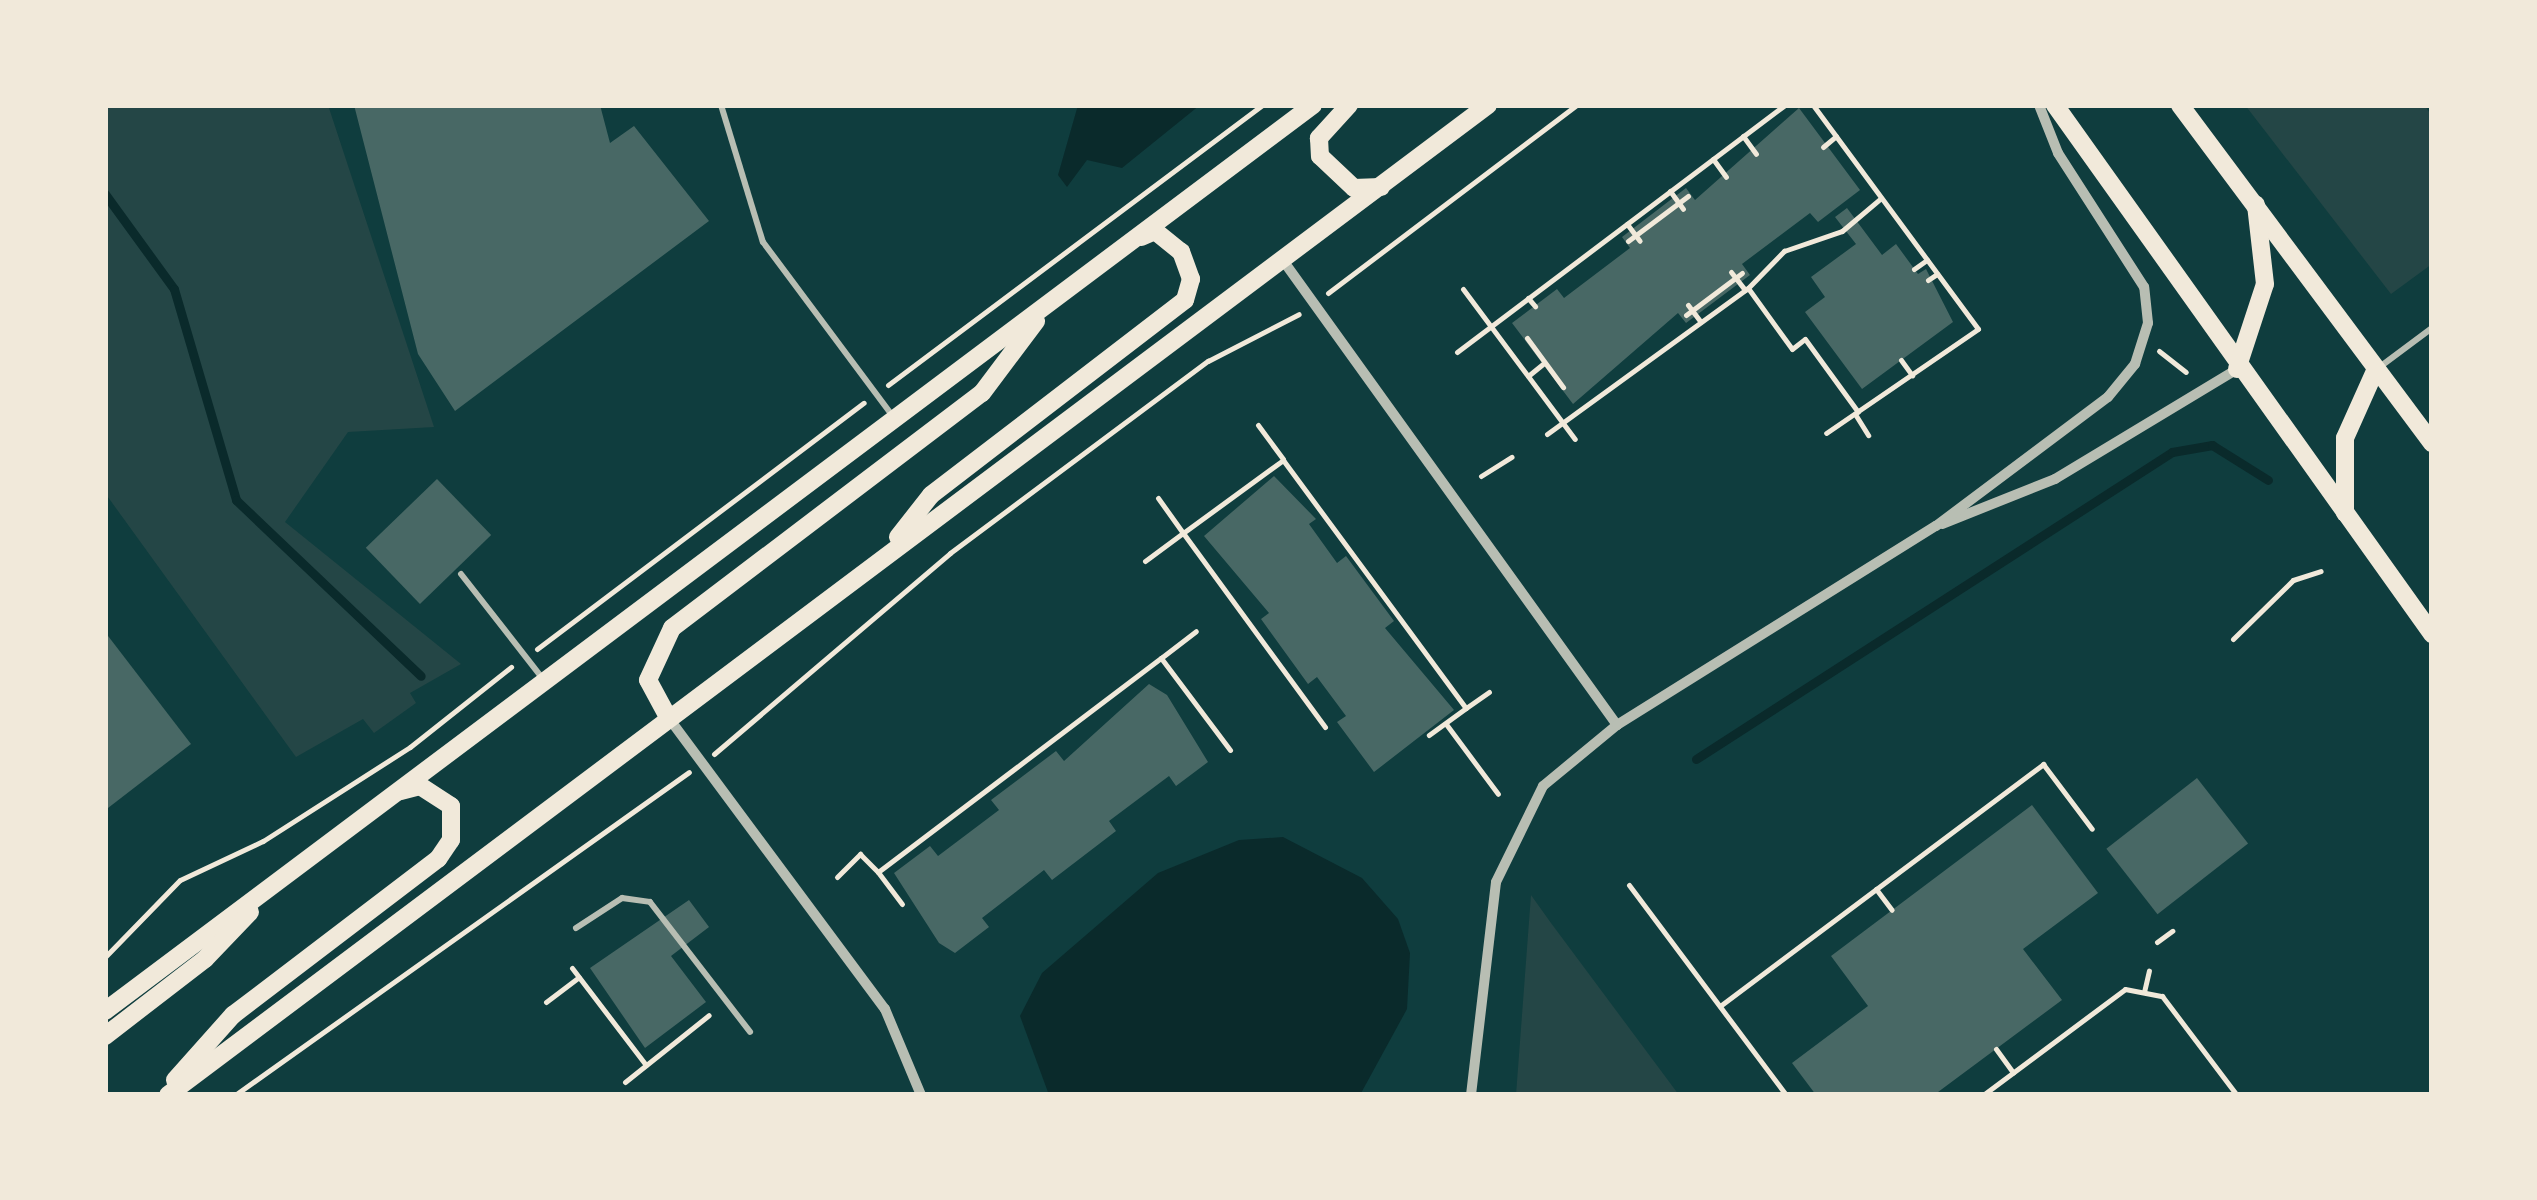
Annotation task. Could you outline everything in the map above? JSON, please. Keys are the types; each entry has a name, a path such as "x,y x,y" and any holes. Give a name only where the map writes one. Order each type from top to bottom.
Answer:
{"main road":[{"path":"105,1011 1313,105"},
{"path":"1349,105 1319,138 1320,156 1354,188 1381,187"},
{"path":"1437,143 1469,105"},
{"path":"165,1095 1488,105"},
{"path":"2055,105 2237,369 2429,628"},
{"path":"2180,105 2255,198 2374,371 2432,443"},
{"path":"2237,369 2265,284 2255,198"},
{"path":"882,557 932,495 1185,300 1191,279 1181,252 1156,231 1137,238"},
{"path":"668,717 648,680 672,628 982,392 1048,305"},
{"path":"2345,512 2345,438 2374,371"},
{"path":"165,1095 233,1016 438,859 451,840 451,806 420,786 390,794"},
{"path":"105,1036 205,960 284,875"}],"street":[{"path":"1472,1095 1481,963 1515,831 1554,774 1617,725 1936,526 2108,397 2144,344 2144,287 2058,153 2039,105"},
{"path":"1282,260 1617,725"},
{"path":"1936,526 2055,479 2237,369"},
{"path":"668,717 885,1009 921,1095"}],"lane":[{"path":"721,105 763,242 896,420"},
{"path":"2374,371 2432,328"},
{"path":"461,574 544,680"},
{"path":"576,928 622,898 650,902 750,1032"}],"path":[{"path":"105,957 180,880 263,841 410,747 1262,105"},
{"path":"729,743 965,542 1208,361 1312,305 1577,105"},
{"path":"1457,352 1785,105"},
{"path":"1813,105 1978,330 1826,433"},
{"path":"1743,136 1756,154"},
{"path":"1823,147 1836,136"},
{"path":"1713,159 1726,177"},
{"path":"1670,191 1681,206"},
{"path":"1628,240 1638,238 1658,218 1681,206 1688,196"},
{"path":"1547,434 1746,289 1784,251 1842,231 1881,198"},
{"path":"1650,207 1658,218"},
{"path":"1627,224 1638,238"},
{"path":"1914,269 1927,260"},
{"path":"1701,322 1689,310 1733,275 1742,273"},
{"path":"1928,280 1937,274"},
{"path":"1733,275 1792,349 1805,339 1868,435"},
{"path":"1463,290 1575,439"},
{"path":"1528,298 1535,306"},
{"path":"1527,338 1563,387"},
{"path":"2156,349 2186,372"},
{"path":"1901,360 1912,375"},
{"path":"1528,376 1543,364"},
{"path":"1258,425 1466,708"},
{"path":"1481,476 1510,457"},
{"path":"1145,561 1284,460"},
{"path":"1158,498 1325,727"},
{"path":"2233,638 2293,580 2321,571"},
{"path":"878,872 1196,631"},
{"path":"1161,658 1230,750"},
{"path":"1430,735 1488,692"},
{"path":"1446,723 1498,794"},
{"path":"1720,1006 2043,764 2092,829"},
{"path":"235,1095 672,785"},
{"path":"837,878 860,854 902,904"},
{"path":"1630,885 1786,1095"},
{"path":"1876,889 1892,910"},
{"path":"2157,942 2172,930"},
{"path":"572,968 646,1065"},
{"path":"2144,992 2149,971"},
{"path":"546,1002 580,977"},
{"path":"1983,1095 2125,989 2162,996 2236,1095"},
{"path":"626,1082 709,1015"},
{"path":"626,1039 634,1033"},
{"path":"1996,1049 2014,1072"}],"shaded area":[{"path":"105,105 328,105 434,427 348,432 285,522 461,664 410,693 416,703 374,733 363,719 296,757 105,493"},
{"path":"1078,105 1200,105 1122,168 1087,160 1067,187 1058,175"},
{"path":"2245,105 2424,105 2432,116 2432,264 2391,294"},
{"path":"1283,837 1362,878 1398,919 1410,953 1407,1009 1360,1095 1049,1095 1020,1016 1042,973 1158,873 1239,840"},
{"path":"1531,895 1551,923 1679,1095 1516,1095"}],"building":[{"path":"354,105 600,105 610,143 634,126 709,221 455,411 418,354"},
{"path":"1799,108 1860,190 1818,222 1810,213 1742,264 1750,275 1686,323 1678,313 1573,404 1512,323 1557,289 1564,298 1630,248 1622,237 1686,188 1695,200"},
{"path":"1847,208 1882,255 1896,244 1918,274 1926,269 1953,322 1862,389 1805,312 1825,297 1811,277 1856,244 1835,217"},
{"path":"1274,476 1316,519 1309,524 1337,563 1346,556 1394,621 1385,628 1454,710 1374,772 1337,722 1346,716 1317,677 1308,684 1261,619 1269,613 1204,536"},
{"path":"437,479 491,535 420,604 366,548"},
{"path":"105,632 191,744 108,808 105,803"},
{"path":"1149,684 1167,695 1208,762 1176,786 1169,776 1109,821 1116,831 1052,880 1044,870 982,918 989,927 955,953 939,943 894,873 930,846 938,856 999,810 991,800 1056,751 1064,761"},
{"path":"2197,778 2248,843 2157,914 2106,849"},
{"path":"2032,805 2098,893 2023,949 2062,1000 1934,1095 1816,1095 1792,1063 1868,1006 1831,956"},
{"path":"689,900 709,927 671,956 706,1002 645,1048 590,968"}],"waterway":[{"path":"105,194 174,289 236,500 421,676"},
{"path":"1696,759 2172,452 2212,445 2268,480"}]}
